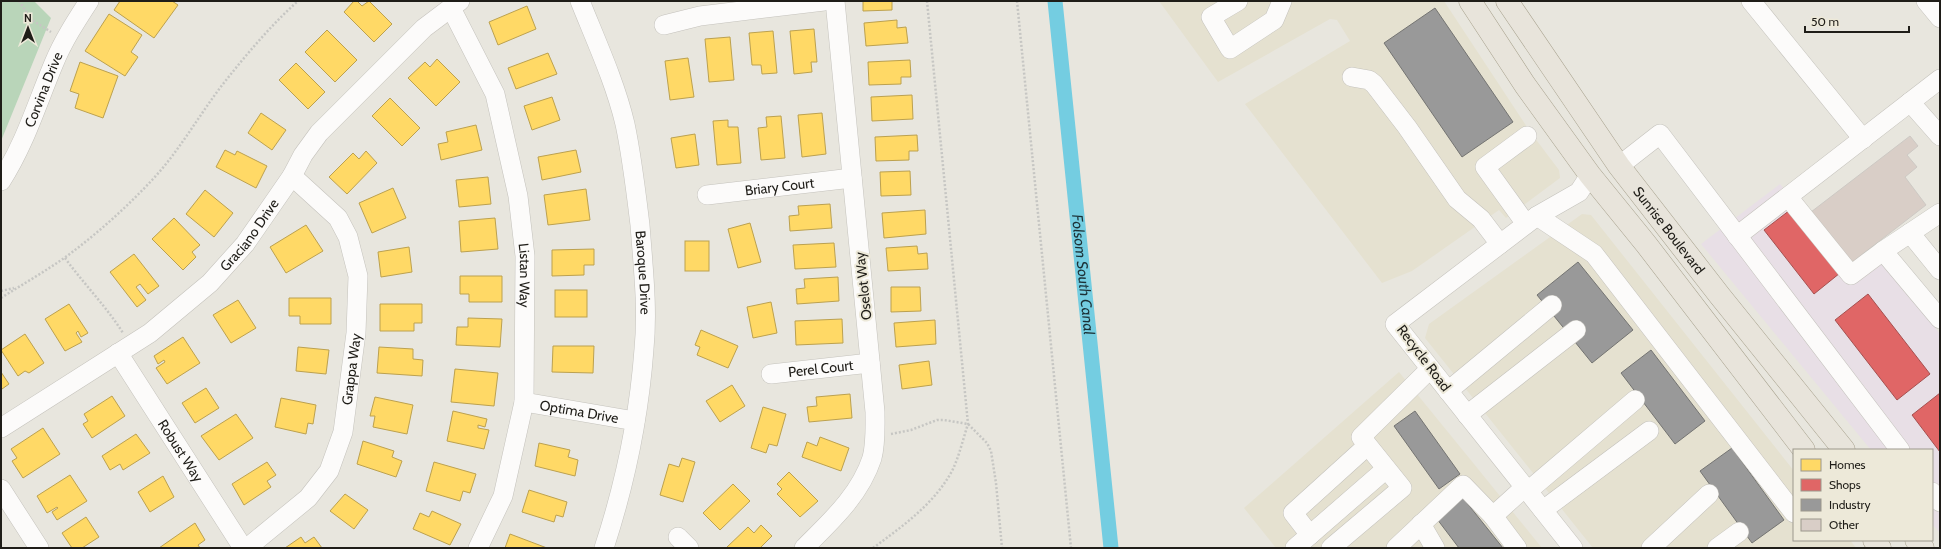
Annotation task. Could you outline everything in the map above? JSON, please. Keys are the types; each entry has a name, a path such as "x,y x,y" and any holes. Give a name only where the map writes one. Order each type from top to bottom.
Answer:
{"main road":[{"name":"Sunrise Boulevard","path":"1470,1 1525,85 1590,175 1646,244 1803,449"},
{"name":"Sunrise Boulevard","path":"1507,1 1619,166 1720,296 1843,449"},
{"path":"1495,38 1507,41 1516,46 1593,156 1606,163 1619,166"},
{"path":"1590,175 1611,183 1696,292 1709,297 1720,296"}],"street":[{"name":"Corvina Drive","path":"1,181 18,153 54,62 89,1"},
{"name":"Baroque Drive","path":"580,1 609,75 624,123 637,196 644,279 644,348 635,421 624,476 604,548"},
{"path":"664,26 700,16 824,1"},
{"name":"Oselot Way","path":"804,548 846,506 863,480 872,456 875,436 875,412 835,1"},
{"path":"1238,1 1211,17 1230,49 1274,20 1282,1"},
{"path":"1751,1 1863,139"},
{"path":"1926,1 1940,18"},
{"name":"Graciano Drive","path":"1,428 150,332 210,283 245,244 292,176 302,155 319,133 424,28 455,4"},
{"name":"Listan Way","path":"455,4 495,94 518,196 525,256 524,402 503,496 478,548"},
{"path":"1352,77 1369,80 1374,84 1407,127 1457,199 1481,219 1500,244"},
{"path":"1737,236 1940,79"},
{"path":"1910,102 1940,136"},
{"path":"1619,166 1660,134 1899,449"},
{"path":"1527,136 1486,167 1532,220 1594,254 1793,512"},
{"name":"Recycle Road","path":"1573,548 1395,324 1532,220 1579,192 1590,175"},
{"name":"Grappa Way","path":"247,548 308,498 329,471 343,432 356,333 358,276 348,237 338,218 292,176"},
{"name":"Briary Court","path":"707,195 852,178"},
{"path":"1788,197 1851,276 1883,251 1910,233 1938,219"},
{"path":"1910,233 1940,270"},
{"path":"1883,251 1940,318"},
{"path":"1448,391 1552,305"},
{"path":"1467,415 1576,330"},
{"name":"Robust Way","path":"124,349 243,548"},
{"name":"Perel Court","path":"771,374 870,363"},
{"path":"1331,548 1402,488 1360,437 1430,369"},
{"path":"1493,516 1635,400"},
{"name":"Optima Drive","path":"524,402 635,421"},
{"path":"1543,510 1649,431"},
{"path":"1310,535 1293,513 1367,446"},
{"path":"1295,548 1386,469"},
{"path":"1396,548 1463,485 1493,516 1517,548"},
{"path":"1,489 39,548"},
{"path":"1933,493 1940,502"},
{"path":"1651,548 1709,494"},
{"path":"1421,524 1435,548"},
{"path":"1717,548 1739,532"}],"path":[{"path":"19,1 29,16 37,24 66,39"},
{"path":"1,298 65,258 98,232 154,178 223,85 259,41 298,1"},
{"path":"873,548 915,517 932,498 952,470 968,424 928,1"},
{"path":"1017,1 1071,548"},
{"path":"65,258 86,286 111,315 124,349"},
{"path":"1,291 17,288"},
{"path":"875,436 911,430 937,420 968,424 987,443 991,451 1002,548"}],"shaded area":[{"path":"1159,1 1444,1 1531,133 1559,170 1560,178 1506,218 1499,210 1412,271 1382,283 1245,104 1350,41 1337,20 1330,19 1218,82"},
{"path":"1780,184 1860,279 1883,260 1940,334 1940,533 1933,525 1933,449 1870,449 1701,244"},
{"path":"1582,214 1591,215 1793,470 1793,541 1851,541 1856,548 1593,548 1425,338 1429,324"},
{"path":"1399,372 1542,548 1276,548 1244,508"}],"green space":[{"path":"1,1 34,1 51,18 1,141"}],"building: Homes":[{"path":"120,1 172,1 178,5 154,38 114,10"},
{"path":"354,1 357,1 362,6 369,1 392,24 374,42 344,12"},
{"path":"863,1 892,1 892,10 863,11"},
{"path":"527,6 536,29 498,45 489,22"},
{"path":"109,14 142,35 131,52 138,57 125,76 85,51"},
{"path":"897,20 897,28 906,27 908,43 866,46 864,23"},
{"path":"814,29 817,62 811,62 812,72 794,74 790,31"},
{"path":"327,30 357,60 335,82 305,52"},
{"path":"773,31 777,73 762,74 761,65 752,65 749,33"},
{"path":"730,37 734,80 709,82 705,39"},
{"path":"548,53 557,74 516,89 508,68"},
{"path":"688,58 694,97 670,100 665,61"},
{"path":"437,59 460,82 436,106 408,78 425,62 430,67"},
{"path":"910,60 911,77 901,77 901,84 869,85 868,62"},
{"path":"80,62 118,76 103,118 75,108 79,94 70,91"},
{"path":"296,63 325,92 308,109 279,80"},
{"path":"912,95 913,119 872,121 871,97"},
{"path":"552,97 560,120 532,130 524,106"},
{"path":"390,98 420,128 402,146 372,116"},
{"path":"261,113 286,130 272,150 248,133"},
{"path":"822,113 826,154 802,157 798,115"},
{"path":"781,116 785,158 761,160 758,128 767,127 766,117"},
{"path":"728,120 728,127 738,127 741,163 717,165 713,121"},
{"path":"476,125 482,150 441,160 438,144 448,142 446,132"},
{"path":"695,134 699,165 676,168 671,138"},
{"path":"917,135 918,151 909,151 909,160 876,161 875,137"},
{"path":"225,150 235,155 237,151 267,166 256,188 216,167"},
{"path":"576,150 581,172 542,180 538,157"},
{"path":"366,151 377,163 347,194 329,177 353,153 359,159"},
{"path":"910,171 911,195 881,196 880,172"},
{"path":"488,177 491,204 459,207 456,180"},
{"path":"393,188 406,218 372,233 359,203"},
{"path":"586,189 590,220 548,225 544,195"},
{"path":"205,190 233,213 214,237 186,214"},
{"path":"830,204 832,228 790,231 789,216 799,215 798,206"},
{"path":"925,210 926,234 884,238 882,213"},
{"path":"174,218 200,245 192,252 196,257 183,270 152,239"},
{"path":"495,218 498,249 461,252 459,221"},
{"path":"750,223 761,262 738,268 728,229"},
{"path":"306,225 323,251 286,273 270,247"},
{"path":"685,241 709,241 709,271 685,271"},
{"path":"834,243 836,267 795,269 793,245"},
{"path":"917,246 918,254 927,253 928,269 888,271 886,248"},
{"path":"409,247 412,272 381,277 378,252"},
{"path":"594,249 594,265 584,265 584,275 552,276 552,250"},
{"path":"134,254 159,286 148,294 140,284 136,287 146,300 137,307 110,272"},
{"path":"460,276 502,276 502,302 469,302 469,294 460,294"},
{"path":"838,277 839,301 797,304 796,289 805,288 804,279"},
{"path":"891,287 920,287 921,311 891,312"},
{"path":"555,290 587,290 587,317 555,317"},
{"path":"289,298 331,298 331,324 300,324 300,316 289,316"},
{"path":"238,300 256,328 231,343 213,315"},
{"path":"771,302 777,333 753,338 747,307"},
{"path":"69,304 88,333 81,337 78,331 76,333 82,342 65,351 45,319"},
{"path":"380,304 422,304 422,323 414,323 414,331 380,331"},
{"path":"468,318 502,319 500,347 456,345 457,327 468,327"},
{"path":"842,319 843,343 796,345 795,321"},
{"path":"935,320 936,344 896,347 894,323"},
{"path":"701,330 738,346 728,368 697,355 700,347 695,345"},
{"path":"25,334 44,363 29,373 25,371 18,376 1,350"},
{"path":"183,337 200,363 167,384 156,368 165,362 164,360 158,364 154,356"},
{"path":"553,346 594,346 593,373 552,372"},
{"path":"298,347 329,350 326,374 296,371"},
{"path":"379,347 413,349 413,359 423,360 422,376 377,373"},
{"path":"929,361 932,385 902,389 899,365"},
{"path":"455,369 498,373 494,406 451,402"},
{"path":"1,372 9,384 2,389 1,387"},
{"path":"732,385 745,406 720,422 706,401"},
{"path":"206,388 219,408 195,423 182,403"},
{"path":"850,394 852,418 809,422 807,407 817,406 816,397"},
{"path":"112,396 125,416 92,438 83,424 88,421 84,414"},
{"path":"375,397 413,405 407,434 373,427 375,416 370,416"},
{"path":"281,398 316,405 313,424 308,423 306,434 275,427"},
{"path":"763,407 786,414 777,446 769,444 766,453 751,448"},
{"path":"453,411 487,419 485,427 478,425 478,428 489,430 484,449 447,441"},
{"path":"236,414 253,438 219,460 201,436"},
{"path":"43,428 60,454 23,478 12,461 17,458 11,449"},
{"path":"136,434 150,453 123,470 120,464 110,470 102,456"},
{"path":"820,437 849,448 841,471 802,457 807,442 817,446"},
{"path":"363,441 394,451 392,457 402,461 396,477 357,464"},
{"path":"539,443 570,450 568,457 578,460 575,476 535,466"},
{"path":"682,458 695,462 683,502 660,495 669,464 679,467"},
{"path":"267,462 276,475 267,481 271,487 244,505 232,484"},
{"path":"434,462 476,474 470,493 463,491 460,501 426,491"},
{"path":"789,472 818,501 800,517 777,494 782,489 777,484"},
{"path":"70,475 87,501 57,520 52,512 58,508 57,507 47,513 37,496"},
{"path":"163,476 174,497 150,512 138,492"},
{"path":"733,484 750,501 720,530 703,513"},
{"path":"529,490 567,502 563,517 556,515 554,522 522,512"},
{"path":"345,494 368,510 354,529 330,511"},
{"path":"432,511 461,524 450,545 413,529 420,513 429,517"},
{"path":"86,517 99,537 82,548 72,548 62,533"},
{"path":"195,523 205,540 198,545 200,548 159,548"},
{"path":"761,525 772,536 760,548 726,548 748,527 754,533"},
{"path":"510,534 547,548 505,548"},
{"path":"301,537 305,543 314,537 322,548 285,548"}],"building: Shops":[{"path":"1790,210 1840,273 1814,294 1764,230"},
{"path":"1868,294 1930,374 1897,400 1835,320"},
{"path":"1940,393 1940,452 1912,415"}],"building: Industry":[{"path":"1435,8 1513,122 1462,157 1384,43"},
{"path":"1578,262 1633,330 1592,363 1537,295"},
{"path":"1651,350 1705,421 1675,444 1621,373"},
{"path":"1415,411 1460,474 1439,489 1394,426"},
{"path":"1732,448 1784,520 1752,543 1700,471"},
{"path":"1463,498 1503,548 1459,548 1437,519"}],"building: Other":[{"path":"1910,136 1918,146 1907,155 1917,167 1905,177 1926,205 1851,263 1811,212"}],"waterway":[{"name":"Folsom South Canal","path":"1055,1 1111,548"}]}
